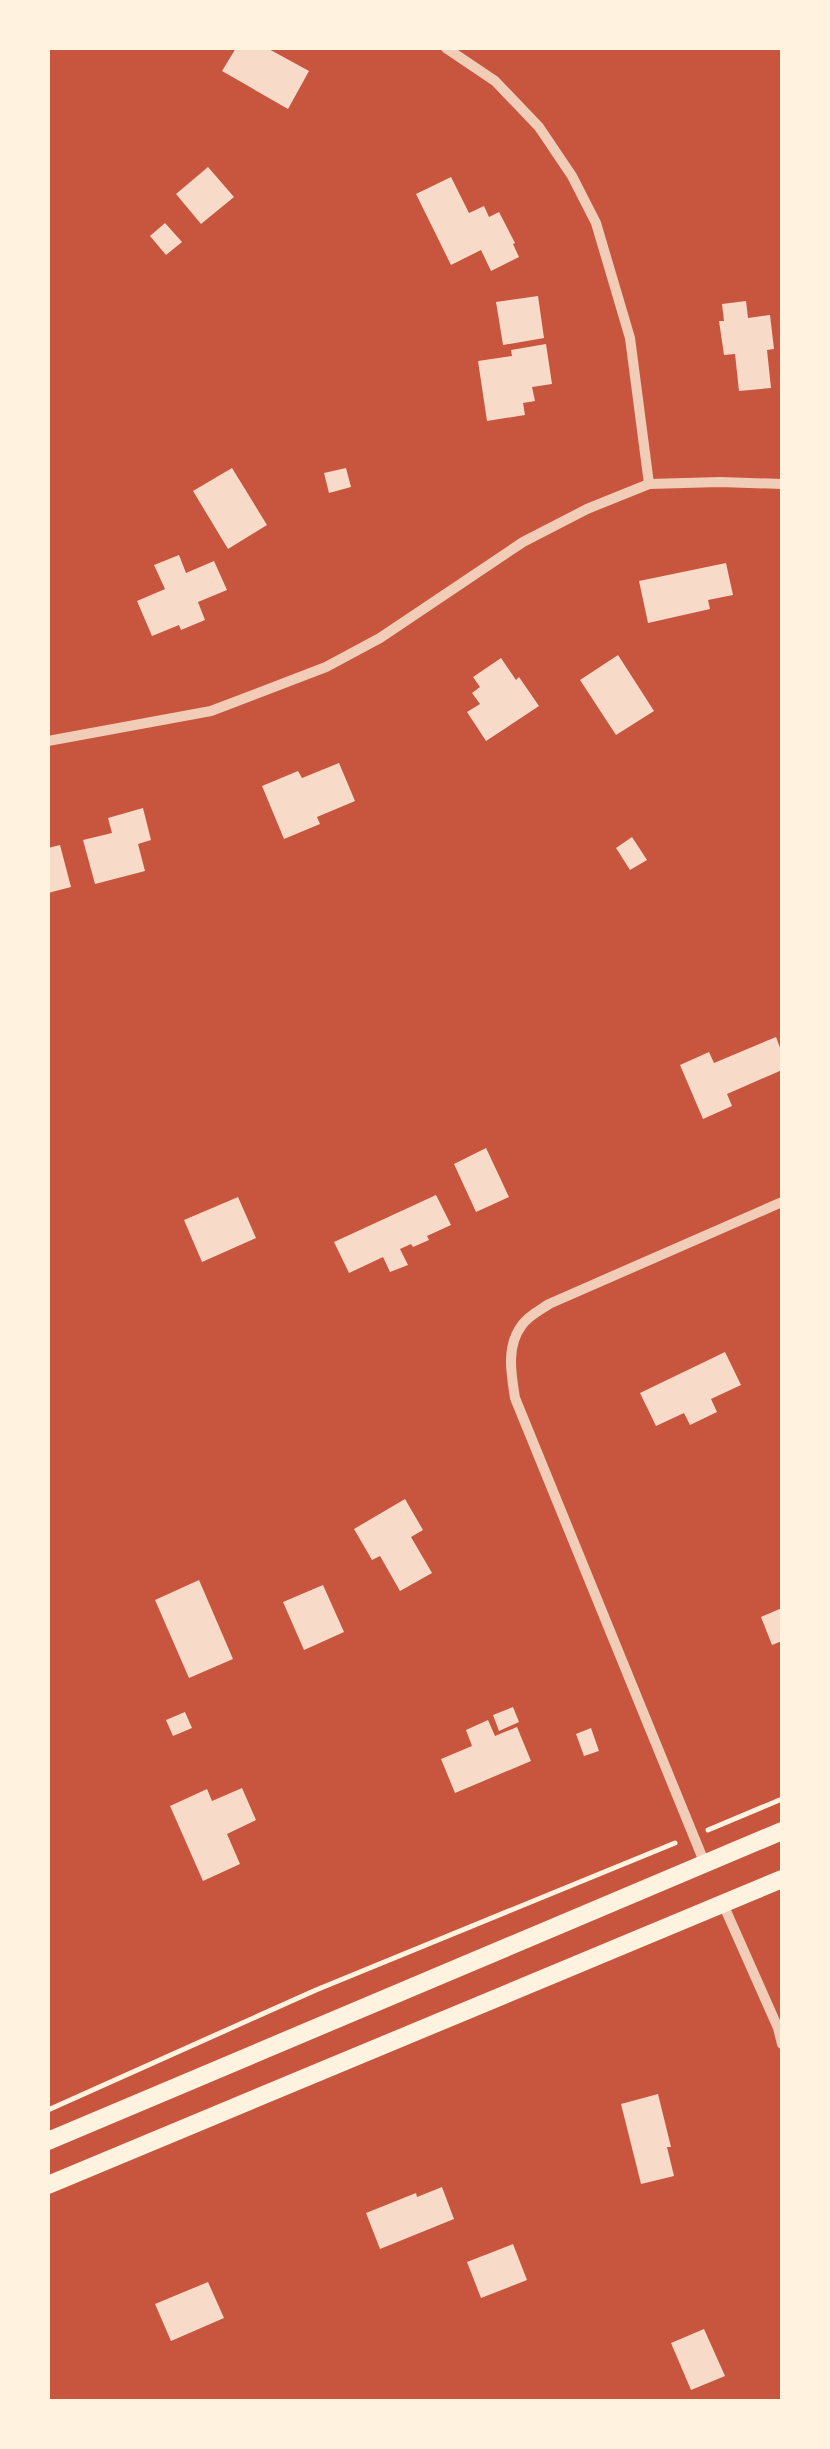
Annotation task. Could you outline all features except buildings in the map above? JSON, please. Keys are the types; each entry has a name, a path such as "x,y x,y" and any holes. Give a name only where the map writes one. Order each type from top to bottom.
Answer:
{"main road":[{"path":"48,2141 782,1831"},
{"path":"48,2185 782,1879"}],"street":[{"path":"446,48 494,81 539,127 572,176 596,223 630,338 649,484"},
{"path":"48,742 211,711 326,668 380,638 523,542 587,509 649,484 782,484"},
{"path":"705,1864 515,1398 510,1368 512,1344 523,1322 548,1304 782,1202"},
{"path":"723,1904 782,2044"}],"path":[{"path":"48,2110 316,1990 782,1799"}]}
